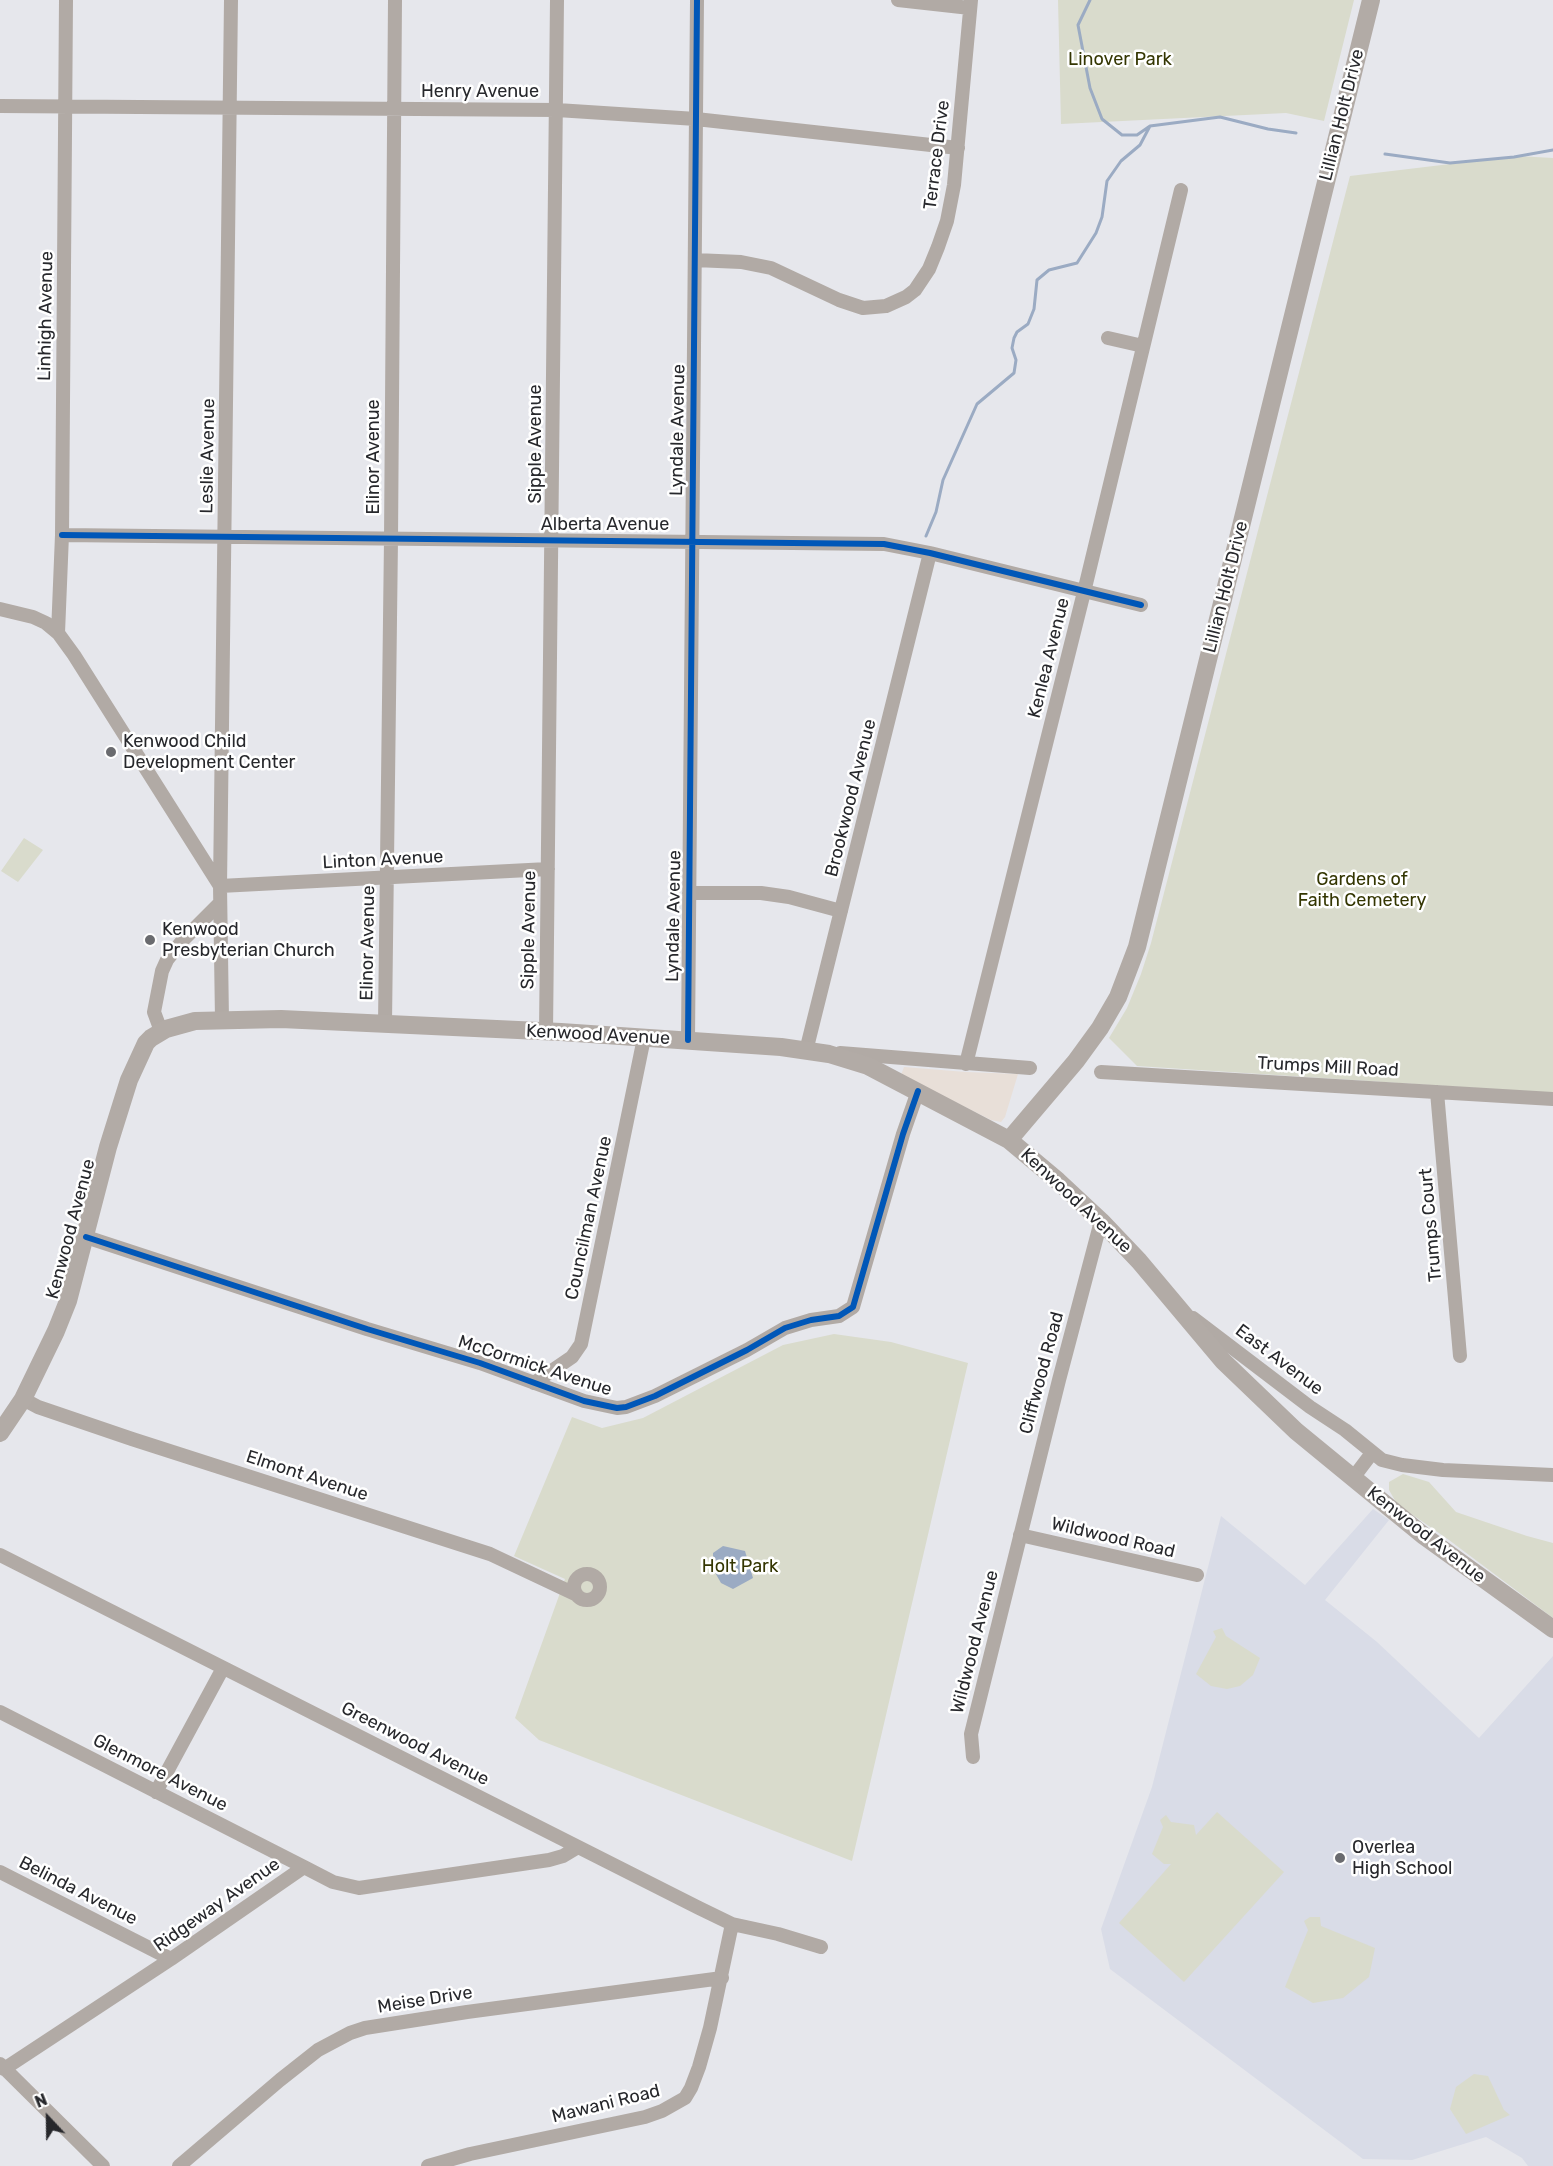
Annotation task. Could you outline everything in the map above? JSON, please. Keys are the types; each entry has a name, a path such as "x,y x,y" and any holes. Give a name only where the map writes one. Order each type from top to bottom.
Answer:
{"main road":[{"name":"Lillian Holt Drive","path":"1009,1140 1095,1037 1118,997 1137,947 1371,0"},
{"name":"Kenwood Avenue","path":"0,1433 23,1399 68,1301 108,1147 129,1080 146,1043 161,1031 187,1022 281,1018 688,1040 806,1051 829,1054 868,1066 1009,1140 1059,1181 1101,1221 1167,1294 1222,1361 1296,1431 1424,1536 1553,1629"}],"street":[{"name":"Linhigh Avenue","path":"58,633 62,536 66,0"},
{"name":"Leslie Avenue","path":"222,1020 220,886 231,0"},
{"name":"Elinor Avenue","path":"385,1023 392,539 395,0"},
{"name":"Sipple Avenue","path":"546,1032 557,0"},
{"name":"Lyndale Avenue","path":"688,1040 697,0"},
{"path":"898,0 971,4"},
{"name":"Terrace Drive","path":"695,260 741,262 771,268 839,300 863,308 886,306 901,300 915,290 922,282 938,247 949,209 958,148 971,4"},
{"name":"Henry Avenue","path":"0,106 556,110 696,119 958,148"},
{"name":"Kenlea Avenue","path":"966,1064 1084,592 1181,190"},
{"path":"1108,338 1143,346"},
{"name":"Alberta Avenue","path":"62,536 885,544 1141,605"},
{"name":"Brookwood Avenue","path":"806,1051 930,554"},
{"path":"0,609 33,617 46,623 58,633 220,886"},
{"name":"Linton Avenue","path":"220,886 548,869"},
{"path":"689,893 761,893 789,897 841,911"},
{"path":"161,1031 154,1012 162,971 167,960 182,941 220,903"},
{"name":"Councilman Avenue","path":"534,1383 572,1357 581,1344 644,1038"},
{"path":"829,1054 846,1052 1030,1068"},
{"name":"Trumps Mill Road","path":"1101,1072 1553,1099"},
{"name":"McCormick Avenue","path":"86,1237 367,1329 480,1363 584,1401 616,1408 626,1407 655,1396 747,1350 785,1328 811,1320 839,1316 853,1307 903,1134 918,1091"},
{"name":"Trumps Court","path":"1437,1092 1460,1356"},
{"name":"Cliffwood Road","path":"1020,1535 1101,1221"},
{"name":"East Avenue","path":"1167,1294 1196,1320 1382,1460 1443,1470 1553,1475"},
{"name":"Elmont Avenue","path":"23,1399 38,1407 132,1439 489,1554 577,1595"},
{"path":"1353,1478 1372,1453"},
{"name":"Wildwood Road","path":"1020,1535 1197,1575"},
{"name":"Wildwood Avenue","path":"973,1757 971,1734 1020,1535"},
{"name":"Greenwood Avenue","path":"0,1555 732,1924 778,1934 821,1947"},
{"path":"156,1792 223,1668"},
{"name":"Glenmore Avenue","path":"0,1712 304,1867"},
{"name":"Ridgeway Avenue","path":"2,2066 171,1959 304,1867 333,1882 359,1888 549,1860 563,1856 578,1847"},
{"name":"Belinda Avenue","path":"0,1872 171,1959"},
{"name":"Mawani Road","path":"428,2166 470,2154 645,2117 675,2105 688,2094 699,2067 722,1978 732,1924"},
{"name":"Meise Drive","path":"179,2166 318,2050 350,2033 365,2028 467,2012 722,1978"},
{"path":"2,2066 103,2166"}],"shaded area":[{"path":"904,1067 1018,1074 1005,1117 1001,1122 991,1120 901,1075"},
{"name":"Overlea High School","path":"1373,1509 1389,1520 1325,1600 1377,1642 1479,1738 1553,1656 1553,2166 1528,2166 1522,2158 1486,2137 1412,2160 1363,2159 1110,1969 1101,1929 1152,1787 1221,1516 1305,1585"}],"green space":[{"name":"Linover Park","path":"1058,0 1354,0 1324,121 1286,113 1061,124"},
{"name":"Gardens of Faith Cemetery","path":"1517,156 1553,158 1553,1093 1137,1066 1109,1038 1127,1008 1151,943 1350,176"},
{"path":"24,838 43,850 18,882 1,871"},
{"name":"Holt Park","path":"834,1334 891,1342 968,1363 852,1861 539,1740 515,1718 565,1579 514,1556 572,1417 602,1428 643,1418 783,1345"},
{"path":"1403,1474 1429,1482 1456,1512 1553,1543 1553,1618 1397,1504 1389,1490 1389,1482"},
{"path":"1222,1628 1226,1636 1260,1658 1253,1675 1240,1686 1227,1689 1211,1686 1196,1674 1216,1637 1213,1631"},
{"path":"1217,1812 1284,1872 1184,1982 1119,1923 1171,1864 1164,1864 1152,1854 1163,1827 1160,1820 1166,1815 1171,1822 1194,1825 1196,1835"},
{"path":"1310,1917 1320,1917 1321,1926 1375,1948 1369,1977 1343,1998 1313,2003 1285,1987 1308,1930 1304,1921"},
{"path":"1474,2074 1488,2076 1504,2110 1510,2115 1466,2134 1450,2109 1456,2087"}],"water":[{"path":"723,1546 745,1551 753,1578 733,1589 721,1583 713,1569 713,1553"}],"waterway":[{"path":"1090,0 1078,25 1090,88 1102,119 1122,135 1137,135 1150,126 1220,117 1268,129 1296,133"},
{"path":"926,536 936,512 943,480 977,404 1014,373 1016,360 1012,348 1014,338 1017,332 1028,324 1034,309 1037,280 1049,270 1077,263 1096,233 1102,217 1107,181 1121,161 1140,145 1150,126"},
{"path":"1385,154 1450,163 1514,157 1553,150"}],"cycle path":[{"path":"688,1040 697,0"},
{"path":"62,535 884,544 930,553 1141,605"},
{"path":"86,1237 367,1329 480,1363 584,1401 617,1408 626,1407 655,1396 747,1350 785,1328 811,1320 839,1316 853,1307 903,1134 918,1091"}],"place":[{"name":"Kenwood Child Development Center","path":"111,752"},
{"name":"Kenwood Presbyterian Church","path":"150,940"},
{"name":"Overlea High School","path":"1340,1858"}]}
